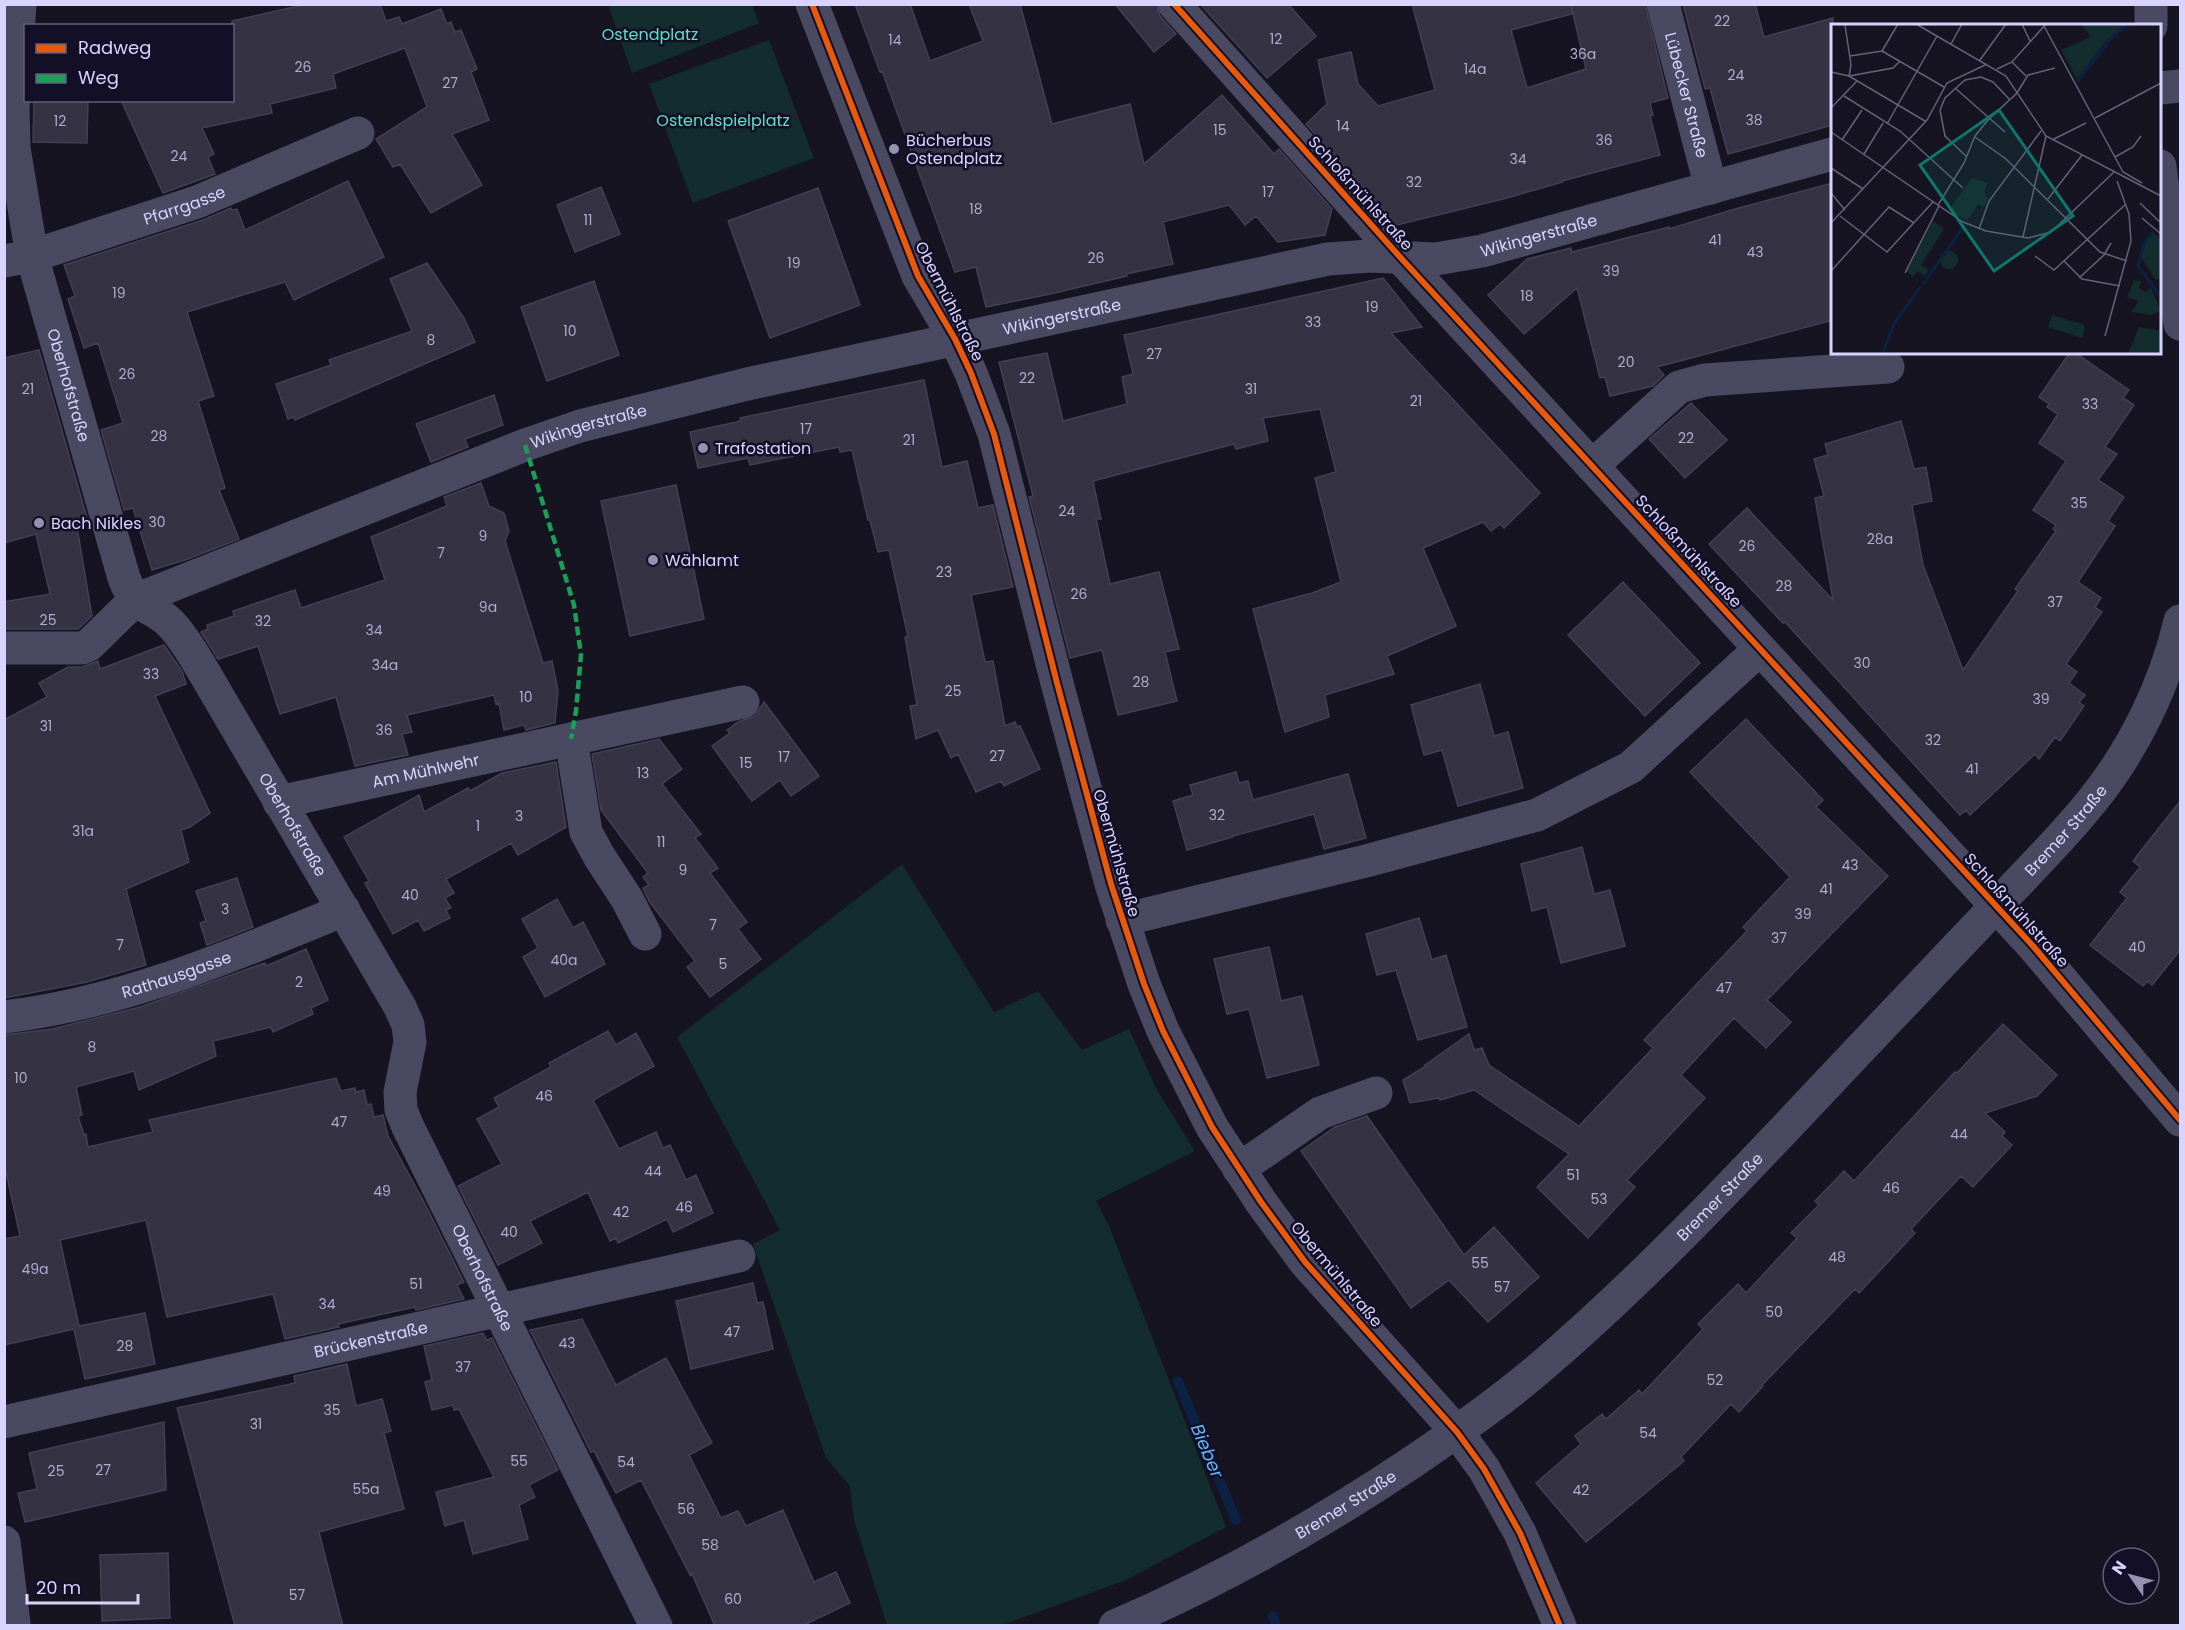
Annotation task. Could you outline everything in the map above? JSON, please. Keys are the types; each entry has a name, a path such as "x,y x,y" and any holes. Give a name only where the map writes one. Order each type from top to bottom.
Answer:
{"street":[{"name":"Oberhofstraße","path":"20,4 13,108 18,259 124,578 135,600 163,617 183,639 344,910 408,1025 410,1042 400,1092 401,1110 656,1626"},
{"name":"Obermühlstraße","path":"812,4 918,276 955,339 984,407 1003,464 1063,704 1122,920 1144,984 1168,1041 1212,1127 1239,1170 1305,1262 1457,1432 1484,1469 1520,1533 1560,1626"},
{"name":"Schloßmühlstraße","path":"1174,4 1400,257 1996,906 2181,1120"},
{"name":"Lübecker Straße","path":"1663,4 1711,188"},
{"path":"2151,4 2151,24"},
{"path":"2161,88 2181,86"},
{"name":"Pfarrgasse","path":"18,259 197,202 358,133"},
{"name":"Wikingerstraße","path":"135,600 525,445 580,426 660,405 955,339 1328,259 1370,256 1436,259 1482,251 1831,155"},
{"path":"2161,174 2181,324"},
{"path":"1592,466 1679,387 1705,380 1888,367"},
{"path":"4,648 82,648 89,645 135,600"},
{"name":"Bremer Straße","path":"1115,1626 1202,1586 1366,1494 1457,1432 1547,1362 1649,1268 1996,906 2081,814 2118,764 2146,716 2181,621"},
{"path":"1122,920 1366,861 1538,815 1631,767 1760,649"},
{"name":"Am Mühlwehr","path":"279,802 743,702"},
{"path":"571,739 586,832 627,899 645,934"},
{"name":"Rathausgasse","path":"4,1017 49,1012 106,998 223,960 344,910"},
{"path":"1239,1170 1320,1113 1376,1093"},
{"name":"Brückenstraße","path":"4,1422 739,1256"},
{"path":"4,1542 14,1623"}],"green space":[{"name":"Ostendplatz","path":"608,5 752,5 759,23 632,73"},
{"name":"Ostendspielplatz","path":"769,40 814,158 693,203 649,84"},
{"path":"902,864 994,1012 1038,991 1082,1050 1129,1029 1157,1090 1195,1151 1096,1201 1109,1226 1226,1527 1126,1580 1002,1625 887,1625 854,1520 850,1486 826,1458 753,1244 780,1230 677,1037"}],"building":[{"path":"307,4 380,4 386,21 399,17 402,24 441,9 447,24 451,22 455,32 461,30 477,69 471,72 489,120 452,134 482,185 431,213 400,164 393,167 376,139 427,107 405,48 333,74 336,88 270,104 272,113 202,128 214,154 208,157 215,174 163,193 122,102 234,102 234,24 232,21"},
{"path":"855,4 910,4 930,61 983,41 969,4 1020,4 1052,124 1130,104 1144,164 1222,95 1274,154 1279,149 1332,209 1325,235 1278,242 1256,216 1245,225 1229,205 1163,222 1173,264 986,307 976,267 955,272 882,71 880,72"},
{"path":"1115,4 1156,4 1160,16 1176,34 1154,52"},
{"path":"1200,4 1288,4 1316,36 1267,78"},
{"path":"1412,4 1645,4 1668,98 1650,103 1653,115 1650,116 1660,155 1503,199 1397,225 1306,124 1327,104 1318,60 1351,52 1358,84 1378,106 1435,90","holes":["1571,5 1586,69 1527,88 1511,30 1572,14"]},
{"path":"1683,4 1755,4 1764,37 1833,18 1833,24 1831,24 1831,126 1728,154 1710,88 1705,89"},
{"path":"34,102 88,102 87,143 33,142"},
{"path":"348,181 384,257 294,300 285,282 187,312 214,396 198,401 225,488 219,490 239,539 152,570 133,508 124,510 101,430 123,423 98,343 84,348 68,299 75,296 64,265 203,220 231,208 232,210 237,209 245,230"},
{"path":"1831,184 1831,321 1657,367 1664,375 1653,386 1610,396 1605,377 1600,378 1577,288 1524,334 1488,295 1527,259 1571,248 1572,252 1669,227 1669,229"},
{"path":"601,187 620,234 575,252 557,205"},
{"path":"818,188 860,305 770,338 728,221"},
{"path":"427,263 464,318 475,342 295,420 294,417 288,419 276,384 331,365 329,360 412,331 390,279"},
{"path":"1383,278 1422,327 1391,333 1540,493 1504,528 1500,524 1491,531 1483,522 1423,548 1456,626 1387,656 1394,674 1325,695 1329,717 1285,732 1253,609 1312,593 1341,582 1315,478 1336,472 1320,409 1263,418 1268,441 1236,449 1234,444 1093,481 1101,519 1096,519 1110,584 1159,572 1179,649 1165,652 1177,701 1118,715 1102,650 1070,658 1029,497 1033,496 999,362 1047,353 1063,421 1127,404 1122,377 1133,374 1124,335"},
{"path":"594,281 619,355 547,381 521,307"},
{"path":"39,350 87,518 76,521 92,616 78,629 4,629 4,602 50,594 36,534 4,543 4,358"},
{"path":"2069,354 2077,354 2129,390 2123,398 2134,405 2105,447 2117,454 2098,480 2124,497 2108,521 2115,526 2078,582 2101,598 2095,607 2102,612 2066,664 2077,672 2069,683 2085,695 2079,702 2084,706 2060,741 2055,737 2039,759 2035,754 1970,815 1966,810 1960,815 1785,622 1783,623 1709,544 1747,508 1833,600 1815,498 1824,496 1814,459 1828,455 1825,444 1901,421 1914,469 1926,467 1932,501 1912,505 1923,565 1963,670 2018,591 2015,589 2056,531 2053,529 2056,525 2033,510 2066,461 2039,443 2058,414 2047,407 2049,404 2039,397"},
{"path":"924,380 942,467 967,461 978,508 993,505 1013,587 971,595 985,662 993,661 1005,726 1015,722 1017,727 1020,726 1040,769 1004,786 1001,781 976,792 958,754 951,758 938,730 916,739 910,706 917,705 905,637 908,637 889,550 878,552 852,450 840,452 839,447 750,465 748,458 698,468 690,432 741,421 740,418"},
{"path":"494,395 503,425 465,439 468,447 431,462 416,424"},
{"path":"1691,403 1727,440 1685,478 1649,439"},
{"path":"481,483 489,506 504,513 509,531 505,541 543,663 552,661 558,690 555,723 526,730 524,725 504,730 499,703 496,704 494,695 407,715 412,732 402,734 408,755 355,766 336,697 280,714 258,646 218,659 201,632 208,629 207,625 234,616 233,611 295,590 301,608 385,580 371,537 447,506 444,497"},
{"name":"Wählamt","path":"676,485 704,619 630,636 601,501"},
{"path":"1623,582 1700,663 1645,716 1568,635"},
{"path":"164,645 182,671 186,684 155,696 210,813 190,827 181,830 189,862 126,889 146,965 87,982 4,998 4,720 47,697 39,683 68,667 82,667 98,661 100,669"},
{"path":"1480,684 1494,736 1508,732 1523,788 1458,806 1442,750 1424,755 1411,705"},
{"path":"764,702 819,776 791,796 780,780 752,801 712,746 730,733 727,730 738,722 755,716"},
{"path":"1746,719 1823,800 1816,807 1888,876 1767,1000 1791,1022 1766,1048 1734,1018 1681,1075 1705,1098 1627,1180 1635,1187 1588,1238 1537,1187 1569,1154 1474,1090 1440,1100 1439,1098 1410,1103 1403,1080 1469,1034 1474,1050 1482,1048 1489,1065 1579,1126 1653,1048 1644,1040 1747,931 1743,927 1790,877 1690,772"},
{"path":"659,739 682,769 662,784 701,834 695,838 718,868 710,873 747,922 738,929 761,959 710,997 687,967 695,961 649,901 643,888 649,885 643,877 648,873 601,810 592,754"},
{"path":"556,762 566,827 518,855 511,843 446,879 454,893 445,898 451,908 446,910 450,918 424,931 418,920 393,934 365,883 369,881 344,837 419,795 424,812 502,773"},
{"path":"1236,772 1239,783 1248,781 1253,800 1348,774 1366,838 1324,849 1314,814 1187,850 1173,801 1193,795 1190,785"},
{"path":"2181,800 2181,949 2152,985 2147,981 2143,986 2090,945 2127,898 2120,892 2140,867 2133,861"},
{"path":"1582,847 1594,894 1610,890 1625,946 1561,963 1547,907 1532,911 1521,864"},
{"path":"237,878 253,927 207,945 200,923 206,921 196,891"},
{"path":"557,899 573,928 583,922 605,964 545,997 523,957 538,948 522,919"},
{"path":"1419,918 1432,960 1446,955 1467,1027 1418,1040 1396,970 1377,975 1366,934"},
{"path":"1269,947 1281,1001 1302,996 1319,1065 1267,1078 1249,1009 1227,1014 1214,959"},
{"path":"306,949 328,1000 311,1008 313,1014 273,1032 271,1027 213,1041 216,1056 139,1090 134,1071 76,1087 82,1115 78,1116 84,1135 86,1134 88,1147 153,1132 149,1120 336,1078 341,1091 355,1088 356,1092 364,1090 367,1105 371,1104 374,1117 383,1115 388,1136 464,1282 457,1285 464,1299 338,1324 339,1327 285,1339 273,1294 167,1317 146,1220 60,1240 79,1326 145,1313 155,1364 85,1379 74,1329 4,1345 4,1239 20,1236 4,1163 4,1035 52,1029 140,1007 265,963 266,966"},
{"path":"2003,1024 2057,1075 2037,1096 1985,1113 2005,1132 2002,1136 2012,1145 1973,1187 1961,1176 1911,1229 1915,1233 1859,1293 1855,1289 1739,1412 1731,1404 1681,1457 1684,1461 1586,1542 1536,1483 1581,1444 1575,1436 1602,1414 1606,1419 1639,1390 1642,1394 1703,1329 1698,1324 1738,1284 1746,1293 1797,1238 1791,1233 1819,1205 1815,1201 1844,1171 1854,1181"},
{"path":"608,1031 616,1045 636,1033 654,1066 593,1100 619,1149 656,1132 663,1148 670,1145 686,1180 696,1175 713,1213 673,1232 667,1219 618,1243 616,1238 610,1241 588,1192 530,1221 542,1243 498,1265 458,1186 502,1164 477,1119 499,1107 494,1098 551,1067 549,1063"},
{"path":"1367,1116 1464,1255 1494,1227 1539,1277 1488,1322 1449,1280 1411,1308 1301,1151 1335,1127"},
{"path":"753,1283 757,1303 763,1302 773,1349 691,1369 676,1301"},
{"path":"582,1319 616,1385 666,1358 712,1443 689,1455 721,1518 738,1511 746,1526 783,1510 814,1582 836,1572 850,1603 802,1626 715,1626 692,1574 690,1575 641,1480 616,1493 594,1451 591,1452 530,1330"},
{"path":"483,1333 487,1340 492,1338 558,1470 529,1485 535,1497 519,1505 528,1539 473,1554 464,1520 445,1526 436,1492 494,1477 459,1409 454,1410 453,1405 432,1410 425,1382 432,1380 424,1346"},
{"path":"347,1364 356,1406 382,1399 391,1431 384,1433 404,1509 319,1532 343,1626 235,1626 177,1408 295,1383 294,1376"},
{"path":"164,1422 166,1490 25,1522 18,1493 37,1489 29,1453"},
{"path":"168,1553 170,1618 102,1621 100,1555"}],"waterway":[{"name":"Bieber","path":"1178,1381 1236,1520"},
{"name":"Bieber","path":"1273,1616 1276,1626"}],"marked path":[{"path":"525,445 574,605 581,655 571,739"}],"cycle path":[{"path":"812,4 918,276 955,339 971,373 994,434 1111,884 1144,984 1163,1031 1212,1127 1261,1202 1305,1262 1457,1432 1484,1469 1520,1533 1560,1626"},
{"path":"1174,4 1400,257 2033,946 2180,1120"}],"place":[{"name":"Bücherbus Ostendplatz","path":"894,149"},
{"name":"Trafostation","path":"703,448"},
{"name":"Bach Nikles","path":"39,523"},
{"name":"Wählamt","path":"653,560"}]}
